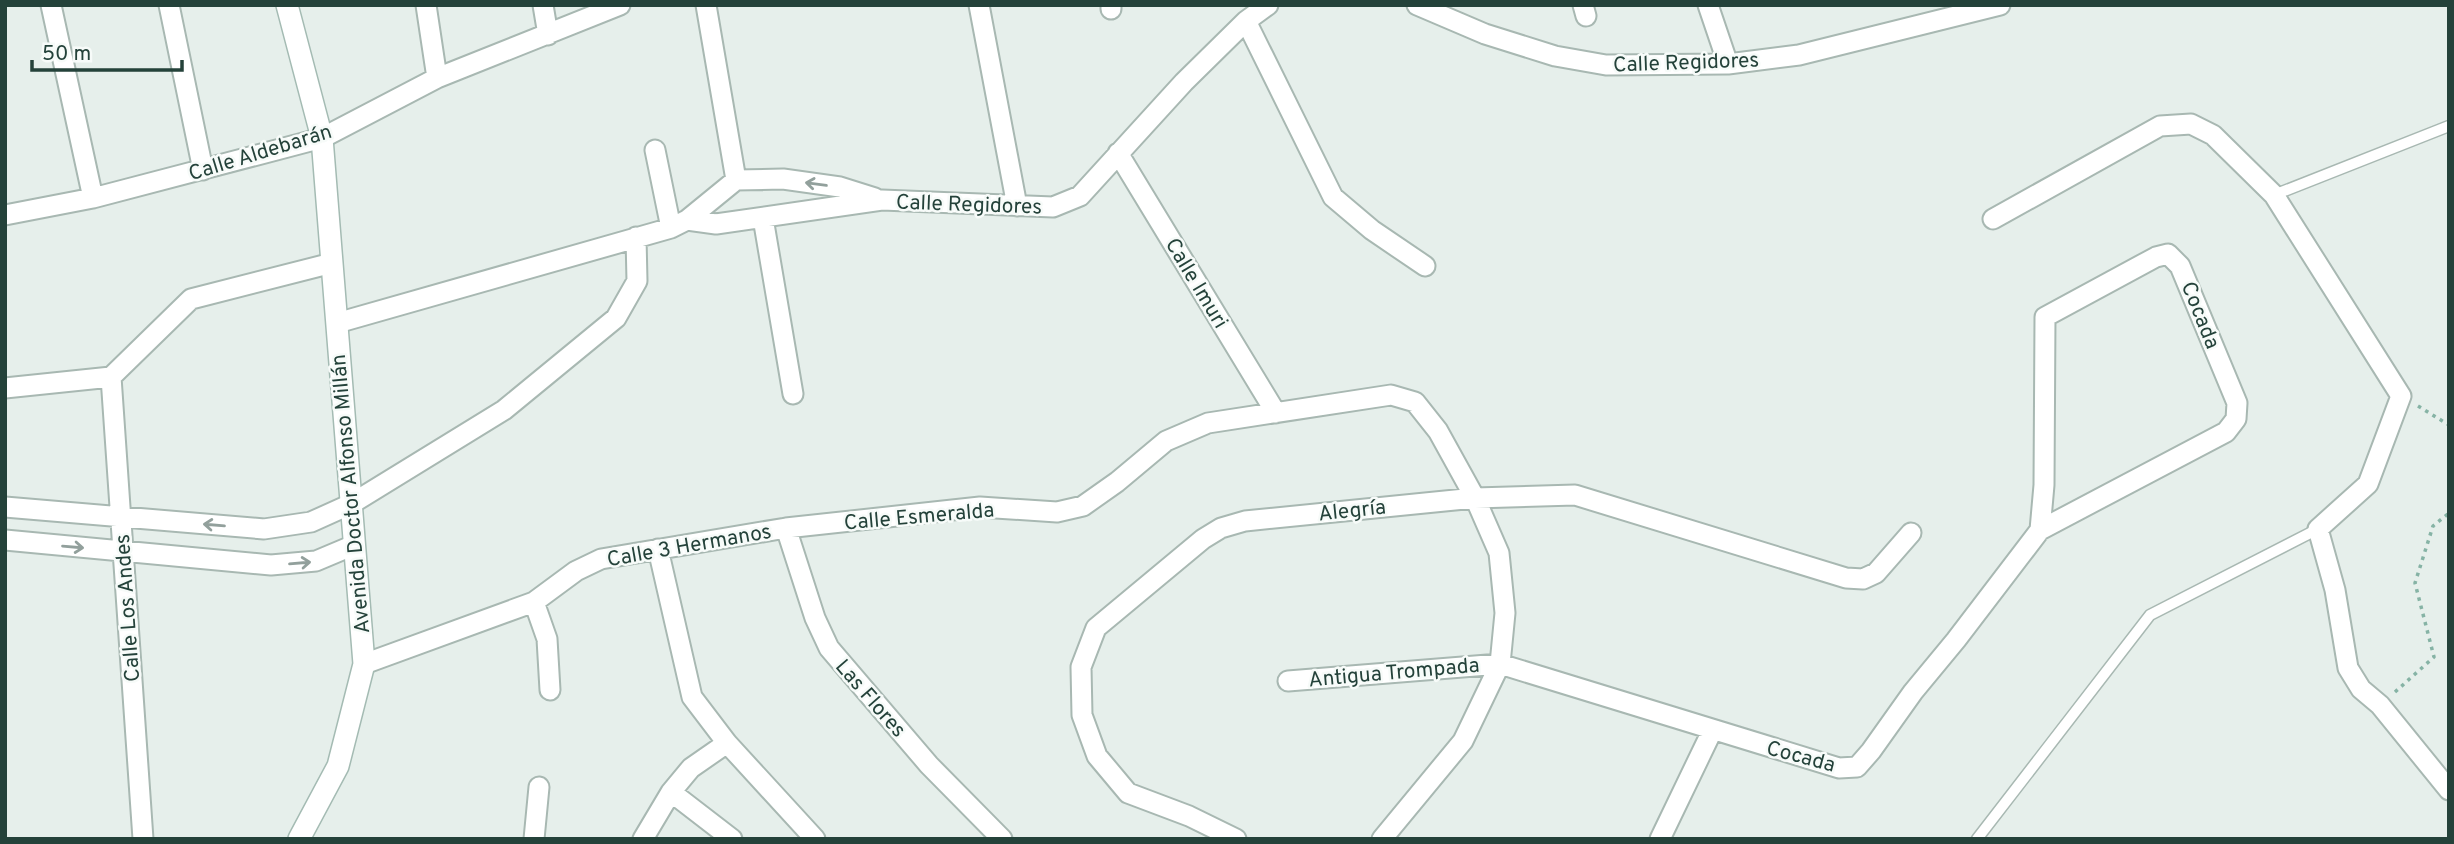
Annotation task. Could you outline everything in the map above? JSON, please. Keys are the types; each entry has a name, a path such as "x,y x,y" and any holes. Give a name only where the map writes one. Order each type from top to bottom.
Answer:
{"main road":[{"name":"Avenida Doctor Alfonso Millán","path":"287,5 322,138 364,664 338,766 299,839"}],"street":[{"path":"51,5 93,198"},
{"path":"169,5 203,170"},
{"path":"426,5 438,78"},
{"path":"543,5 548,35"},
{"name":"Calle Aldebarán","path":"5,215 93,198 322,138 438,78 620,5"},
{"path":"706,5 736,180"},
{"path":"979,5 1017,206"},
{"name":"Calle Regidores","path":"337,323 679,224 716,224 882,200 1053,207 1080,196 1184,82 1246,21 1268,5"},
{"name":"Calle Regidores","path":"1417,5 1485,34 1555,56 1606,65 1728,64 1799,55 2000,5"},
{"path":"1708,5 1728,64"},
{"path":"1246,21 1333,197 1372,230 1425,266"},
{"path":"1993,219 2160,126 2191,124 2213,135 2274,195 2401,396 2368,484 2318,529 2335,590 2348,668 2361,689 2380,705 2449,790"},
{"path":"655,150 679,224"},
{"name":"Calle Imuri","path":"1118,153 1276,413"},
{"name":"Calle Regidores","path":"679,224 736,180 783,179 839,187 882,200"},
{"path":"763,218 793,394"},
{"path":"5,508 264,529 311,522 351,504 504,410 616,318 637,281 636,237"},
{"name":"Cocada","path":"1500,664 1839,768 1857,766 2040,530 2226,432 2236,419 2237,403 2232,390 2180,265 2168,254 2156,257 2045,317 2044,485 2040,530"},
{"path":"5,388 111,377 191,299 332,263"},
{"name":"Calle Los Andes","path":"111,377 143,839"},
{"name":"Calle Esmeralda","path":"786,528 980,507 1057,512 1083,506 1167,441 1208,423 1391,395 1415,402 1438,432 1475,498 1499,553 1505,614 1500,664"},
{"name":"Alegría","path":"1236,839 1189,816 1128,793 1097,756 1082,715 1080,667 1096,628 1203,538 1221,528 1245,521 1475,498 1575,495 1846,578 1863,579 1876,573 1911,533"},
{"name":"Calle 3 Hermanos","path":"364,664 534,602 576,571 601,559 786,528"},
{"name":"Las Flores","path":"786,528 815,618 829,648 929,765 1002,839"},
{"path":"5,540 271,565 316,561 354,545"},
{"path":"658,549 692,697 727,743 815,839"},
{"path":"534,602 547,639 550,690"},
{"path":"1382,839 1462,740 1500,664"},
{"name":"Antigua Trompada","path":"1288,681 1500,664"},
{"path":"1660,839 1712,731"},
{"path":"643,839 671,792 691,768 727,743"},
{"path":"534,839 539,787"},
{"path":"671,792 732,839"}],"lane":[{"path":"2274,195 2449,126"},
{"path":"1977,839 2150,615 2318,529"}],"path":[{"path":"2401,396 2449,425"},
{"path":"2380,705 2434,657 2415,583 2433,526 2449,513"}]}
